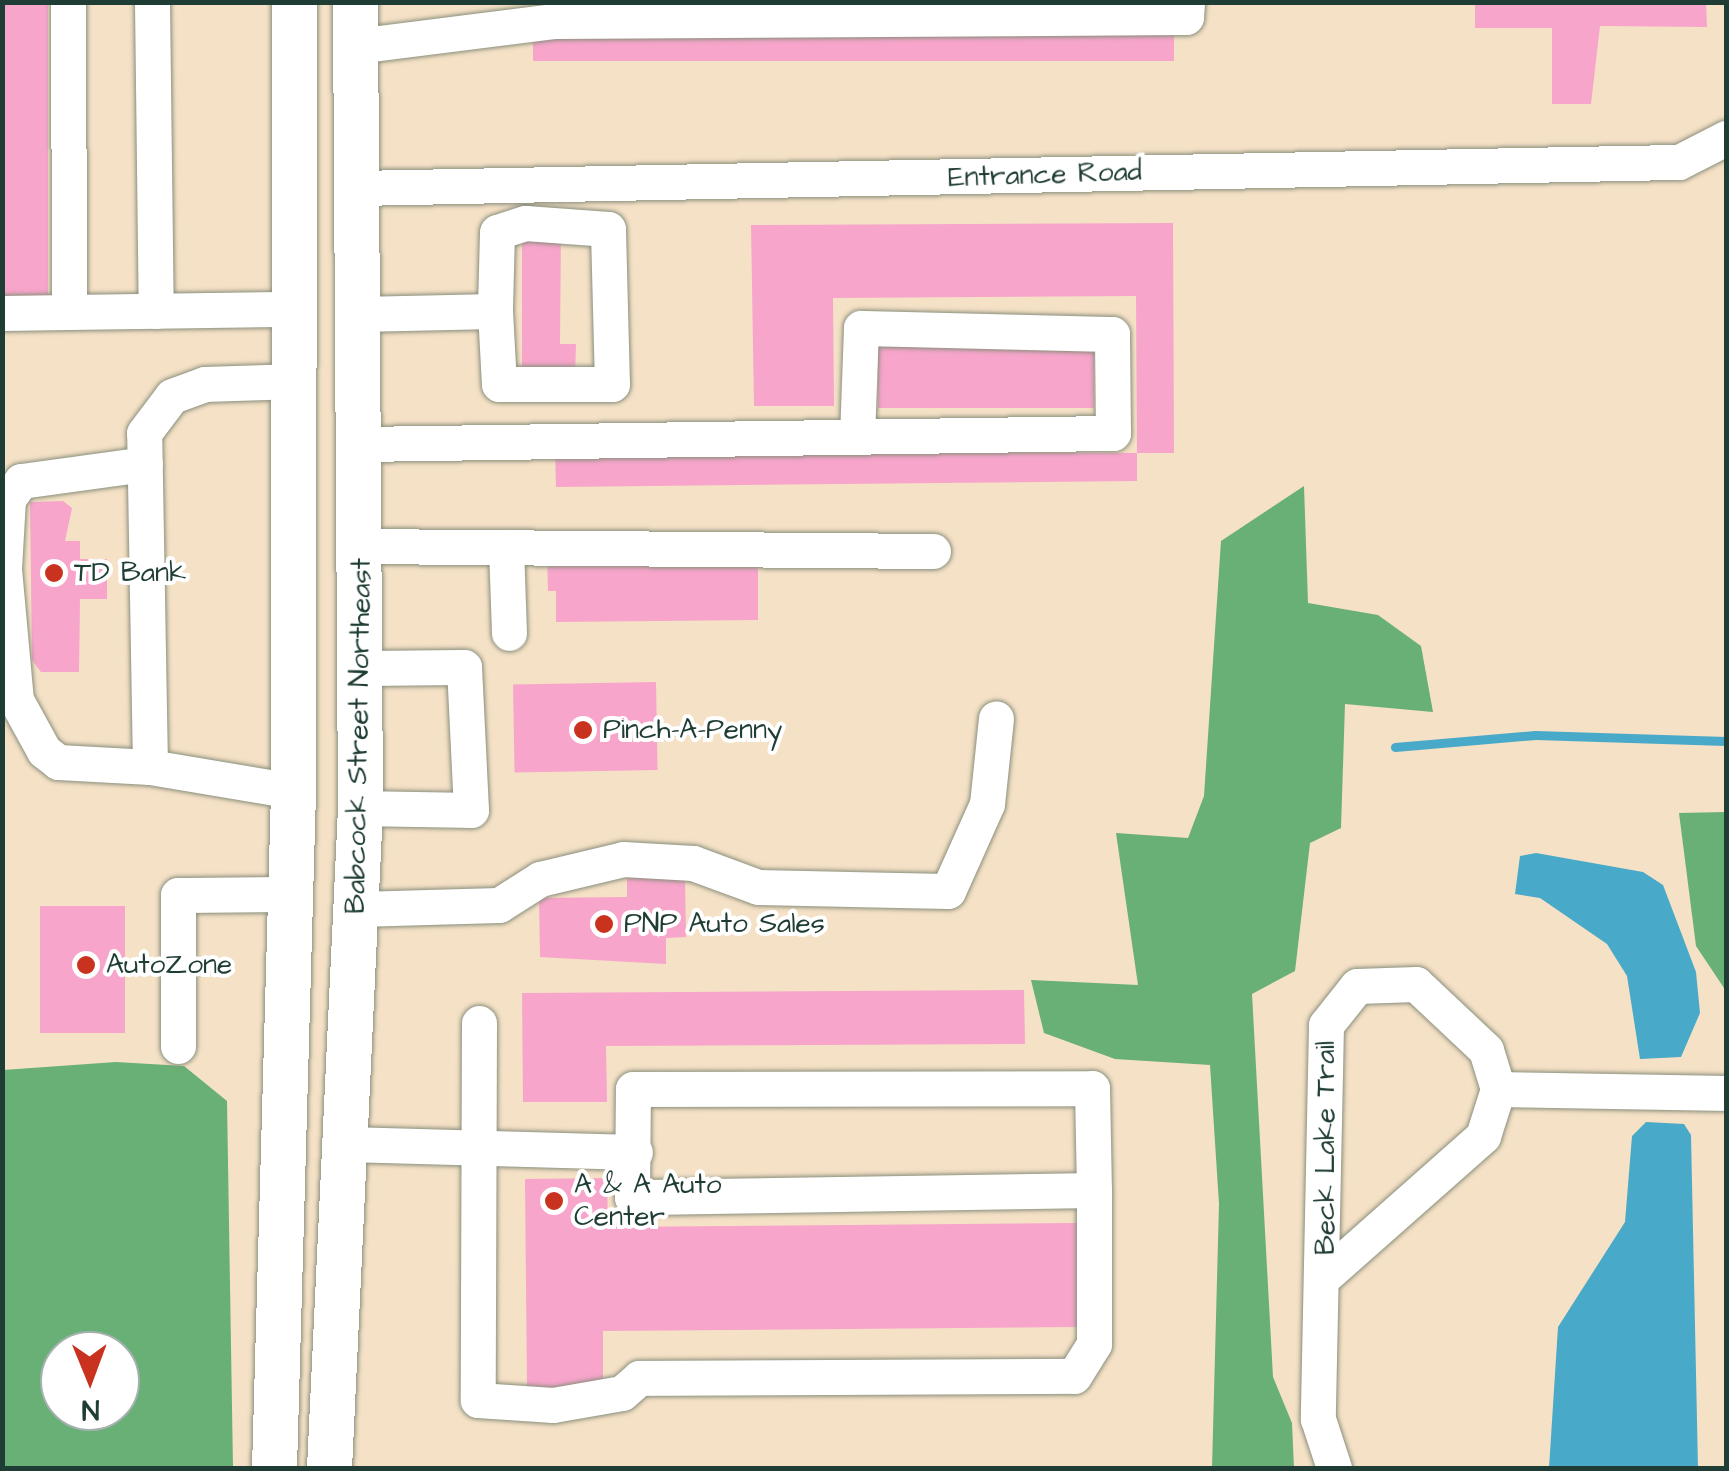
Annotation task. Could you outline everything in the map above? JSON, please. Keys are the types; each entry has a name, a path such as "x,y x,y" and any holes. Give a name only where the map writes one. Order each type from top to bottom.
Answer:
{"main road":[{"path":"274,1468 294,791 294,2"},
{"name":"Babcock Street Northeast","path":"328,1468 360,808 356,24"},
{"path":"294,678 360,808"},
{"path":"294,791 357,908"}],"street":[{"path":"68,2 69,312"},
{"path":"152,2 156,311"},
{"path":"356,24 599,12 1186,17 1187,2"},
{"name":"Entrance Road","path":"357,188 1679,162 1726,138"},
{"path":"526,223 608,228 612,384 500,384 495,312 497,232 526,223"},
{"path":"2,313 296,309"},
{"path":"358,314 495,312"},
{"path":"360,444 1113,433 1112,334 860,328 857,436"},
{"path":"150,767 144,432 172,396 205,384 296,381"},
{"path":"145,464 21,480 8,499 4,604 16,700 44,751 80,766 150,767 294,791"},
{"path":"360,546 932,551"},
{"path":"506,547 509,633"},
{"path":"360,808 471,810 464,667 362,668"},
{"path":"357,908 500,905 540,878 624,858 693,864 758,886 948,892 987,804 996,718"},
{"path":"178,1046 178,895 290,894"},
{"name":"Beck Lake Trail","path":"1326,1276 1483,1136 1498,1088 1486,1050 1416,984 1357,986 1326,1025 1326,1276 1318,1419 1334,1468"},
{"path":"479,1023 478,1400 553,1405 622,1394 639,1378 1074,1376 1094,1344 1094,1190 1092,1088 633,1089 632,1198 1094,1190"},
{"path":"1498,1088 1726,1094"},
{"path":"346,1144 635,1152"}],"green space":[{"path":"1304,486 1308,603 1378,615 1421,646 1433,712 1345,704 1341,828 1310,843 1295,971 1252,994 1273,1377 1292,1423 1294,1468 1212,1468 1219,1204 1210,1065 1115,1059 1044,1033 1031,980 1138,985 1116,833 1188,838 1204,796 1221,541"},
{"path":"1726,812 1726,991 1696,946 1679,813"},
{"path":"116,1062 184,1066 227,1101 233,1468 3,1468 3,1070"}],"water":[{"path":"1536,853 1643,872 1663,885 1696,972 1700,1013 1681,1057 1640,1059 1627,976 1607,944 1540,898 1515,894 1520,856"},
{"path":"1646,1122 1684,1124 1691,1135 1698,1468 1549,1468 1558,1327 1625,1222 1632,1136"}],"building":[{"path":"2,2 48,2 48,302 2,302"},
{"path":"1475,2 1706,2 1707,27 1600,26 1591,104 1552,104 1552,28 1475,28"},
{"path":"533,31 1174,31 1174,61 533,61"},
{"path":"1173,223 1174,453 1137,453 1136,296 833,298 834,406 754,406 751,225"},
{"path":"522,229 561,229 560,344 576,344 575,376 522,375"},
{"path":"878,347 1094,347 1094,408 878,408"},
{"path":"555,450 1137,453 1137,481 556,487"},
{"path":"63,501 72,508 65,541 80,541 80,559 107,559 107,599 80,599 79,672 41,672 32,660 30,502"},
{"path":"758,552 758,620 556,622 556,591 548,591 547,554"},
{"path":"656,682 658,770 515,772 513,684"},
{"path":"627,878 685,878 686,937 666,938 666,964 540,957 539,898 627,897"},
{"path":"40,906 125,906 125,1033 40,1033"},
{"path":"1024,990 1025,1044 606,1046 607,1102 523,1102 522,993"},
{"path":"607,1178 608,1227 1077,1223 1078,1327 603,1331 603,1388 527,1388 525,1179"}],"waterway":[{"path":"1395,747 1535,735 1726,741"}],"place":[{"name":"TD Bank","path":"54,573"},
{"name":"Pinch-A-Penny","path":"583,730"},
{"name":"PNP Auto Sales","path":"604,924"},
{"name":"AutoZone","path":"86,965"},
{"name":"A & A Auto Center","path":"554,1201"}]}
